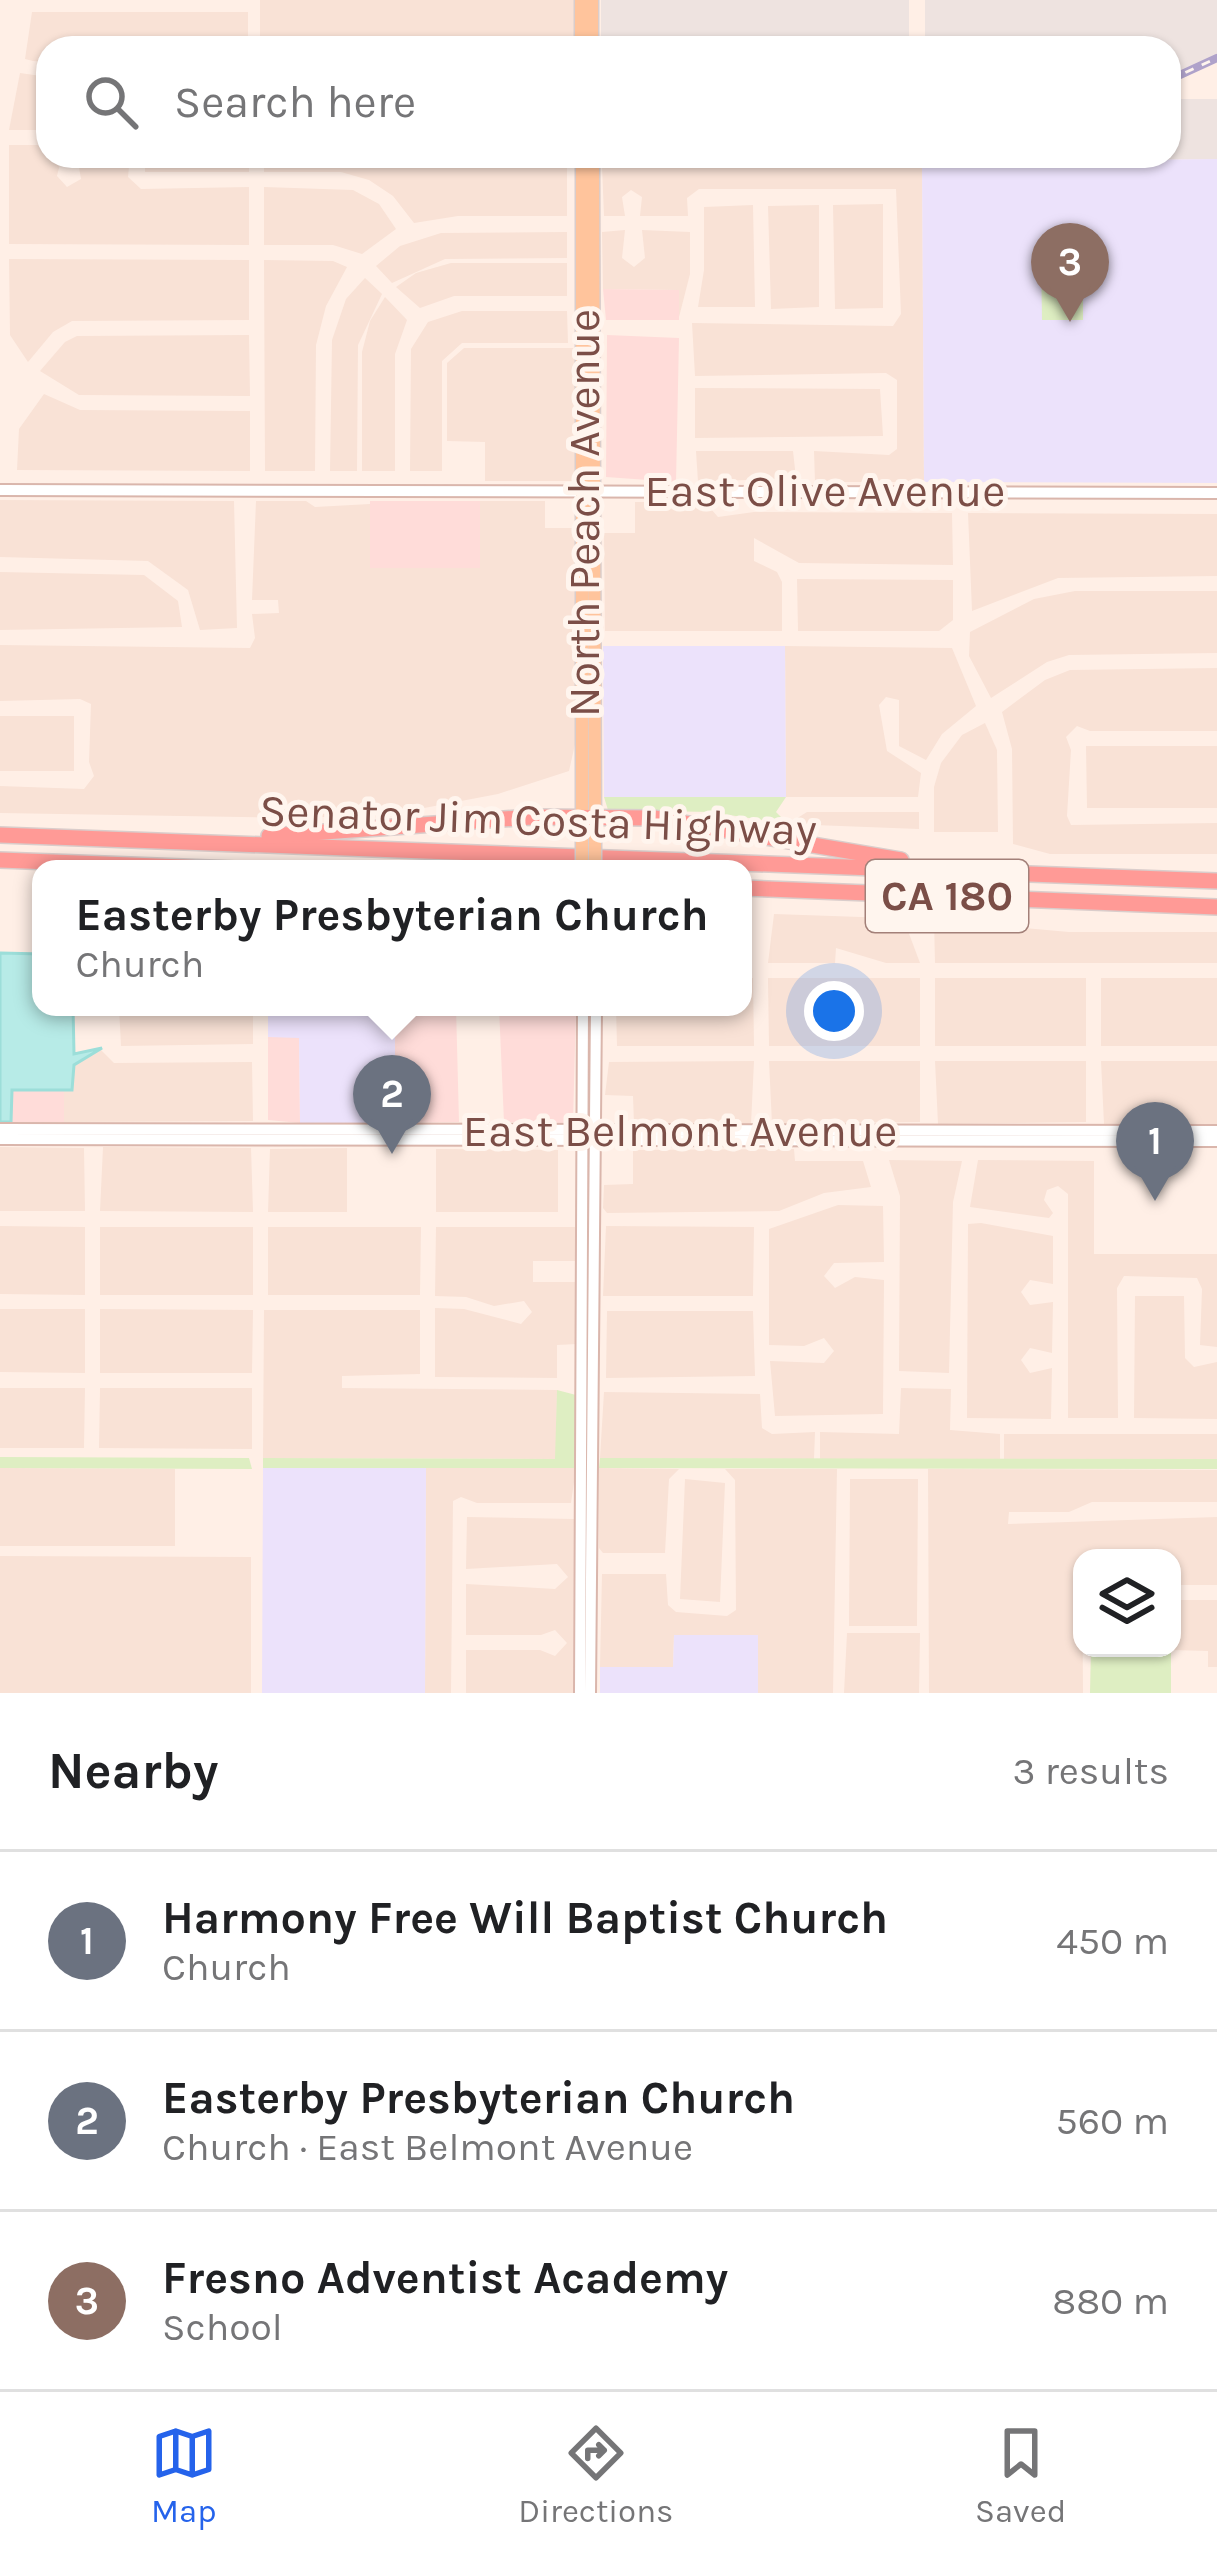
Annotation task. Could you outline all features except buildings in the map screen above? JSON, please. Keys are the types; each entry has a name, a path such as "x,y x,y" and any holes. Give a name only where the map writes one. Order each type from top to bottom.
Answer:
{"highway":[{"path":"80,838 316,835 588,817 683,821 848,854 1005,873"},
{"name":"Senator Jim Costa Highway","path":"0,836 661,860"},
{"name":"Senator Jim Costa Highway","path":"0,860 32,861"},
{"name":"Senator Jim Costa Highway","path":"752,863 1217,881"},
{"name":"Senator Jim Costa Highway","path":"752,888 1217,907"}],"main road":[{"path":"581,0 584,36"},
{"path":"586,36 592,0"},
{"name":"North Peach Avenue","path":"582,168 590,490 588,841 584,860"},
{"name":"North Peach Avenue","path":"588,817 595,748 584,685 594,328 593,168"},
{"path":"583,265 594,328"},
{"name":"East Olive Avenue","path":"0,490 1217,493"},
{"name":"North Peach Avenue","path":"588,841 593,860"},
{"path":"583,1016 594,1302 590,1693"},
{"path":"580,1693 584,1245 596,1016"},
{"name":"East Belmont Avenue","path":"0,1129 1217,1141"},
{"name":"East Belmont Avenue","path":"0,1139 1217,1131"},
{"path":"584,1245 594,1302"},
{"path":"583,1385 592,1428"},
{"path":"581,1507 591,1557"}],"shaded area":[{"path":"260,0 575,0 575,36 260,36"},
{"path":"601,0 909,0 909,36 601,36"},
{"path":"925,0 1217,0 1217,56 1181,72 1181,36 925,36"},
{"path":"32,12 248,12 248,36 36,36 36,61 25,59"},
{"path":"20,73 36,75 36,130 9,130"},
{"path":"1181,99 1217,99 1217,159 1181,159"},
{"path":"9,145 36,145 36,168 59,168 57,176 67,187 81,179 79,168 129,168 128,177 141,189 249,187 249,245 9,244"},
{"path":"1181,159 1217,159 1217,483 924,482 922,168 1181,168"},
{"path":"145,168 249,168 249,172 145,172"},
{"path":"264,168 567,168 567,216 458,216 414,223 393,196 369,180 341,172 264,172"},
{"path":"602,168 922,168 924,482 815,482 814,451 889,455 897,449 897,380 886,373 695,376 692,323 893,326 901,314 896,189 699,189 687,198 688,216 640,216 642,197 631,190 622,197 625,216 604,216"},
{"path":"264,187 353,190 379,204 396,229 362,254 333,245 264,245"},
{"path":"883,204 883,308 835,309 833,205"},
{"path":"753,205 755,307 698,307 704,270 704,207"},
{"path":"819,205 819,307 771,309 768,206"},
{"path":"625,230 622,258 634,267 645,258 642,230 690,232 690,274 679,317 678,290 603,289 602,232"},
{"path":"567,232 567,258 445,259 392,283 376,266 400,246 441,233"},
{"path":"9,259 249,260 249,320 72,321 53,332 28,362 10,335"},
{"path":"264,260 333,261 347,267 326,306 316,345 315,471 265,471"},
{"path":"451,263 567,263 567,296 454,296 420,308 396,287 416,273"},
{"path":"365,278 382,294 358,345 357,471 330,471 332,340 346,299"},
{"path":"603,289 679,290 679,320 606,320"},
{"path":"385,297 407,320 395,354 395,471 362,471 362,352 370,321"},
{"path":"462,311 567,311 568,343 462,343 442,361 442,471 410,471 411,349 428,322"},
{"path":"249,335 250,396 79,395 40,371 65,342 77,336"},
{"path":"607,335 679,338 676,482 606,477"},
{"path":"464,348 578,348 575,481 485,481 485,442 447,441 447,363"},
{"path":"695,388 880,389 883,436 695,438"},
{"path":"44,394 80,410 250,411 250,471 17,470 19,429"},
{"path":"696,451 793,451 796,478 698,482"},
{"path":"0,500 234,501 237,628 200,630 188,590 148,561 0,557"},
{"path":"256,501 306,501 315,507 370,504 370,567 480,568 480,501 545,501 545,528 579,528 578,731 569,771 498,794 403,812 307,818 0,813 0,786 84,789 94,776 89,762 91,704 80,699 0,701 0,645 250,648 255,638 252,614 279,613 278,600 252,600"},
{"path":"370,501 480,501 480,568 370,568"},
{"path":"635,502 705,502 718,517 754,512 952,513 953,565 799,563 754,538 754,561 777,572 782,582 782,631 605,631 604,533 635,533"},
{"path":"968,513 1217,514 1217,576 1058,578 972,611"},
{"path":"0,572 144,575 178,601 182,627 0,630"},
{"path":"797,579 953,580 953,620 939,631 798,631"},
{"path":"1075,591 1217,591 1217,653 1069,655 1047,662 991,698 969,656 970,632 1034,599"},
{"path":"603,646 785,646 786,797 604,797"},
{"path":"785,646 952,648 976,706 942,734 926,760 899,746 899,700 886,697 879,705 887,751 921,773 918,797 786,797"},
{"path":"1217,668 1217,731 1090,731 1077,726 1066,737 1071,750 1067,816 1071,825 1217,823 1217,854 1050,854 1013,844 1012,749 1002,712 1045,680 1070,670"},
{"path":"0,716 74,716 74,771 0,771"},
{"path":"985,723 997,750 998,832 934,832 934,787 941,763 962,735"},
{"path":"1086,746 1217,746 1217,808 1087,808"},
{"path":"807,812 919,812 919,829 788,824"},
{"path":"774,914 919,919 908,931 920,963 886,963 836,948 835,963 768,963"},
{"path":"934,920 1069,932 1217,932 1217,963 935,963"},
{"path":"753,978 754,1046 617,1046 616,1016 752,1016"},
{"path":"768,978 920,978 920,1046 769,1046"},
{"path":"935,978 1086,978 1086,1046 935,1046"},
{"path":"1101,978 1217,978 1217,1046 1101,1046"},
{"path":"119,1016 253,1016 253,1044 121,1046"},
{"path":"268,1016 395,1016 395,1123 300,1123 299,1038 268,1037"},
{"path":"395,1016 456,1016 459,1122 395,1123"},
{"path":"499,1016 576,1016 573,1123 504,1122"},
{"path":"268,1037 299,1037 300,1123 268,1120"},
{"path":"101,1050 114,1063 252,1062 253,1121 64,1122 64,1090 72,1090 74,1064"},
{"path":"754,1061 751,1124 634,1124 633,1096 605,1095 609,1062"},
{"path":"769,1061 920,1061 920,1122 772,1124"},
{"path":"935,1061 1086,1061 1086,1122 938,1124"},
{"path":"1101,1061 1217,1061 1217,1124 1104,1124"},
{"path":"12,1090 64,1090 64,1122 11,1122"},
{"path":"0,1147 84,1148 85,1211 0,1211"},
{"path":"103,1147 251,1148 253,1212 100,1211"},
{"path":"347,1148 347,1212 268,1212 270,1149"},
{"path":"436,1149 558,1150 558,1212 436,1212"},
{"path":"794,1149 795,1161 863,1161 871,1187 824,1193 779,1211 607,1213 603,1208 604,1185 633,1184 633,1150"},
{"path":"889,1160 962,1161 953,1202 949,1373 899,1371 900,1196"},
{"path":"978,1160 1094,1161 1094,1254 1217,1254 1217,1347 1200,1345 1202,1289 1197,1278 1124,1276 1117,1288 1118,1418 1068,1418 1068,1194 1058,1186 1047,1190 1044,1200 1053,1213 1049,1218 970,1207"},
{"path":"838,1205 883,1206 884,1262 834,1263 824,1276 835,1288 855,1277 884,1280 883,1414 775,1416 770,1361 824,1363 834,1351 824,1338 804,1346 769,1345 769,1229"},
{"path":"968,1224 1053,1236 1053,1284 1030,1280 1021,1292 1030,1305 1053,1302 1052,1353 1030,1348 1021,1360 1030,1373 1052,1368 1051,1419 967,1418"},
{"path":"0,1226 85,1227 85,1295 0,1294"},
{"path":"606,1226 754,1227 753,1296 603,1296"},
{"path":"100,1227 253,1227 253,1295 100,1295"},
{"path":"268,1227 421,1227 420,1295 268,1295"},
{"path":"436,1227 576,1227 577,1261 533,1261 533,1282 577,1282 577,1344 557,1345 557,1378 435,1377 435,1308 464,1309 521,1324 532,1312 524,1301 494,1306 466,1297 435,1296"},
{"path":"1135,1296 1184,1296 1185,1358 1194,1367 1217,1362 1217,1419 1134,1418"},
{"path":"0,1309 85,1309 85,1373 0,1372"},
{"path":"100,1309 253,1310 252,1373 100,1373"},
{"path":"264,1310 420,1310 420,1374 342,1376 342,1388 557,1390 556,1459 263,1458"},
{"path":"607,1311 753,1311 755,1376 606,1378"},
{"path":"0,1388 85,1388 84,1448 0,1448"},
{"path":"100,1388 252,1388 252,1449 99,1448"},
{"path":"901,1388 951,1389 950,1430 1000,1434 1000,1459 820,1459 820,1432 899,1434"},
{"path":"604,1392 760,1394 762,1428 772,1434 815,1432 814,1459 600,1458"},
{"path":"1004,1434 1217,1434 1217,1460 1004,1459"},
{"path":"0,1468 175,1469 175,1546 0,1546"},
{"path":"263,1468 426,1468 425,1693 262,1693"},
{"path":"426,1468 576,1468 571,1503 477,1503 461,1497 453,1501 451,1693 425,1693"},
{"path":"599,1468 679,1469 669,1479 665,1553 603,1553 599,1548"},
{"path":"725,1469 837,1469 833,1693 758,1693 757,1635 674,1635 673,1667 600,1667 602,1574 666,1574 668,1605 676,1612 727,1616 736,1610 735,1480"},
{"path":"928,1469 1217,1470 1217,1502 1092,1502 1069,1512 1009,1512 1008,1524 1217,1517 1217,1585 1181,1585 1181,1549 1073,1549 1073,1657 1083,1657 1083,1693 929,1693"},
{"path":"685,1479 725,1483 720,1602 680,1599"},
{"path":"850,1479 918,1479 917,1626 849,1626"},
{"path":"467,1517 574,1519 573,1693 466,1693 466,1650 540,1650 555,1656 567,1643 555,1630 541,1635 466,1635 466,1584 555,1589 568,1577 557,1564 466,1569"},
{"path":"0,1556 251,1557 251,1693 0,1693"},
{"path":"1181,1600 1217,1600 1217,1667 1208,1667 1208,1651 1181,1650"},
{"path":"847,1633 920,1633 919,1693 844,1693"},
{"path":"674,1635 758,1635 758,1693 600,1693 600,1667 673,1667"}],"green space":[{"path":"1041,259 1083,259 1083,320 1042,320"},
{"path":"604,797 786,797 776,812 788,824 709,812 608,810"},
{"path":"557,1390 576,1395 576,1468 263,1468 263,1458 555,1459"},
{"path":"0,1457 249,1458 252,1469 0,1468"},
{"path":"600,1458 1217,1459 1217,1469 599,1468"},
{"path":"1091,1657 1171,1657 1171,1693 1090,1693"}],"water":[{"path":"0,953 32,954 32,1016 73,1016 74,1054 102,1048 74,1065 72,1090 12,1090 11,1122 0,1122"}],"railway":[{"path":"1181,74 1217,58"}],"place":[{"name":"Fresno Adventist Academy","path":"1070,322"},
{"name":"Easterby Presbyterian Church","path":"392,1154"},
{"name":"Harmony Free Will Baptist Church","path":"1155,1201"}]}
